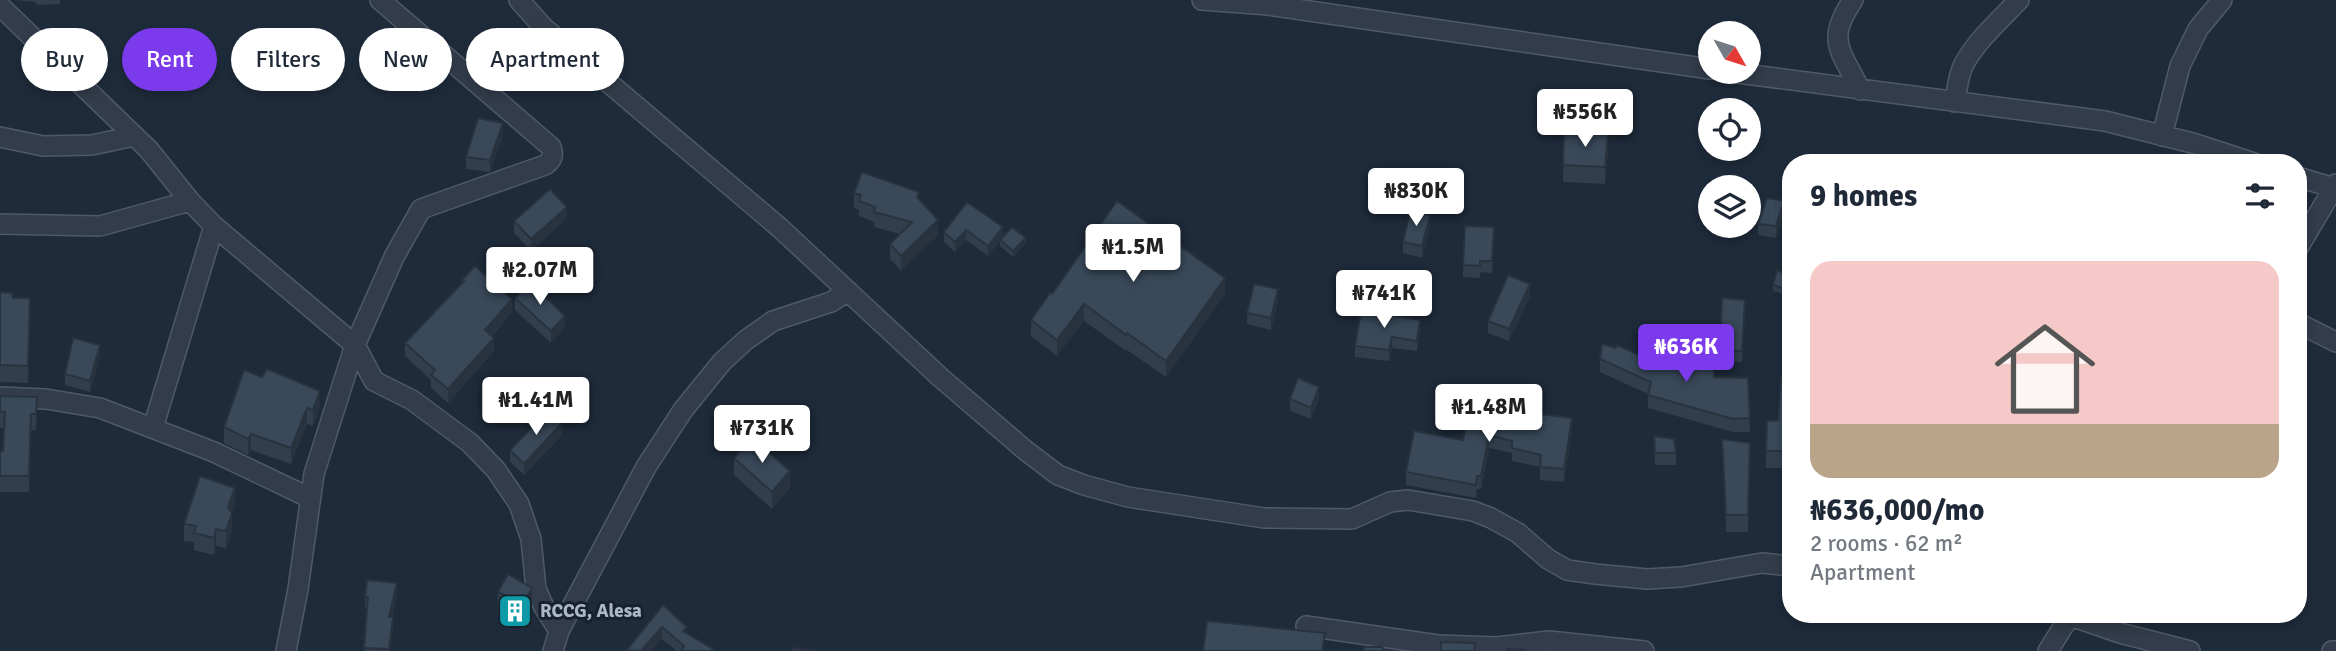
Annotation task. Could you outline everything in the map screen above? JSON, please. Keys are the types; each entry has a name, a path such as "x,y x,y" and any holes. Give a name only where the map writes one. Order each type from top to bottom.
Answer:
{"street":[{"path":"286,651 308,526 314,474 355,345 394,257 421,209 545,165 551,160 553,153 551,147 380,0"},
{"path":"519,0 544,28 780,228 941,378 1058,475 1128,497 1264,518 1352,519 1390,502 1408,500 1473,511 1518,533 1548,559 1567,570 1595,574 1647,579 1681,577 1762,563 1782,565"},
{"path":"1202,0 1268,2 1698,67"},
{"path":"1853,0 1841,17 1836,33 1839,47 1860,90"},
{"path":"1955,102 1963,64 1987,33 2019,0"},
{"path":"2162,136 2180,66 2198,29 2222,0"},
{"path":"0,6 149,150 214,226 355,345 374,381 412,400 470,443 496,470 519,504 531,539 536,589 559,631"},
{"path":"1761,76 2105,121 2223,154"},
{"path":"0,137 43,146 92,145 134,136"},
{"path":"2307,179 2335,186 2307,233"},
{"path":"0,224 100,226 190,201"},
{"path":"153,428 214,226"},
{"path":"553,651 559,631 646,467 683,410 722,362 746,340 773,321 831,302 848,291"},
{"path":"2307,327 2336,341"},
{"path":"0,397 46,399 100,408 225,457 310,498"},
{"path":"2048,651 2064,623"},
{"path":"2092,623 2190,651"},
{"path":"1306,626 1438,645 1497,647 1549,641 1644,651"}],"building":[{"path":"478,118 503,123 490,160 466,157"},
{"path":"1564,131 1608,133 1605,167 1563,165"},
{"path":"862,172 919,192 917,197 938,220 901,256 890,244 912,222 874,212 875,207 859,201 861,195 854,193"},
{"path":"550,189 567,207 531,239 514,221"},
{"path":"1767,198 1782,201 1776,226 1761,224"},
{"path":"1117,201 1225,278 1166,361 1084,304 1057,340 1031,320"},
{"path":"967,202 1003,227 988,246 966,230 955,242 944,232"},
{"path":"1410,211 1430,215 1422,246 1403,242"},
{"path":"1465,226 1494,227 1492,261 1480,261 1480,266 1463,265"},
{"path":"1012,227 1026,238 1013,251 1000,240"},
{"path":"475,266 512,299 485,330 494,338 448,389 431,375 435,370 405,343"},
{"path":"1777,270 1782,272 1782,288 1773,285"},
{"path":"1508,275 1530,284 1509,329 1488,321"},
{"path":"530,282 565,316 551,331 515,298"},
{"path":"1254,284 1278,289 1271,318 1247,313"},
{"path":"0,292 12,293 13,298 30,298 28,366 0,365"},
{"path":"1722,298 1745,300 1742,351 1720,350"},
{"path":"1361,310 1420,320 1417,341 1392,337 1389,350 1355,346"},
{"path":"73,338 100,345 90,381 65,374"},
{"path":"1602,344 1616,348 1617,345 1653,361 1652,364 1671,368 1714,369 1714,377 1748,378 1750,418 1733,419 1648,395 1651,382 1600,359"},
{"path":"267,369 320,391 313,410 307,408 291,448 251,434 248,439 224,427 244,370 262,377"},
{"path":"1781,377 1782,451 1766,451 1767,421 1778,420"},
{"path":"1298,378 1319,387 1311,408 1290,399"},
{"path":"0,396 37,397 36,414 31,414 29,476 0,476 5,412 0,412"},
{"path":"1469,410 1506,414 1506,410 1572,418 1564,469 1540,467 1541,455 1512,448 1512,441 1489,435 1481,476 1477,476 1476,485 1406,472 1414,431 1463,440"},
{"path":"548,411 562,423 524,464 510,450"},
{"path":"1654,436 1674,439 1676,453 1655,453"},
{"path":"752,438 790,471 772,492 734,458"},
{"path":"1722,439 1750,443 1748,515 1726,515"},
{"path":"200,476 235,488 228,507 232,513 226,531 216,529 214,538 194,533 196,526 184,524"},
{"path":"508,574 532,588 523,604 498,592"},
{"path":"367,580 397,583 389,617 393,617 389,649 364,648"},
{"path":"663,605 687,627 683,631 713,649 712,651 681,651 684,646 662,627 641,651 627,650"},
{"path":"1207,621 1325,633 1322,651 1203,651"},
{"path":"1441,642 1475,643 1474,651 1441,651"},
{"path":"1364,647 1382,647 1384,650 1395,651 1364,651"},
{"path":"793,648 816,651 792,651"}],"place":[{"name":"RCCG, Alesa","path":"515,611"}]}
